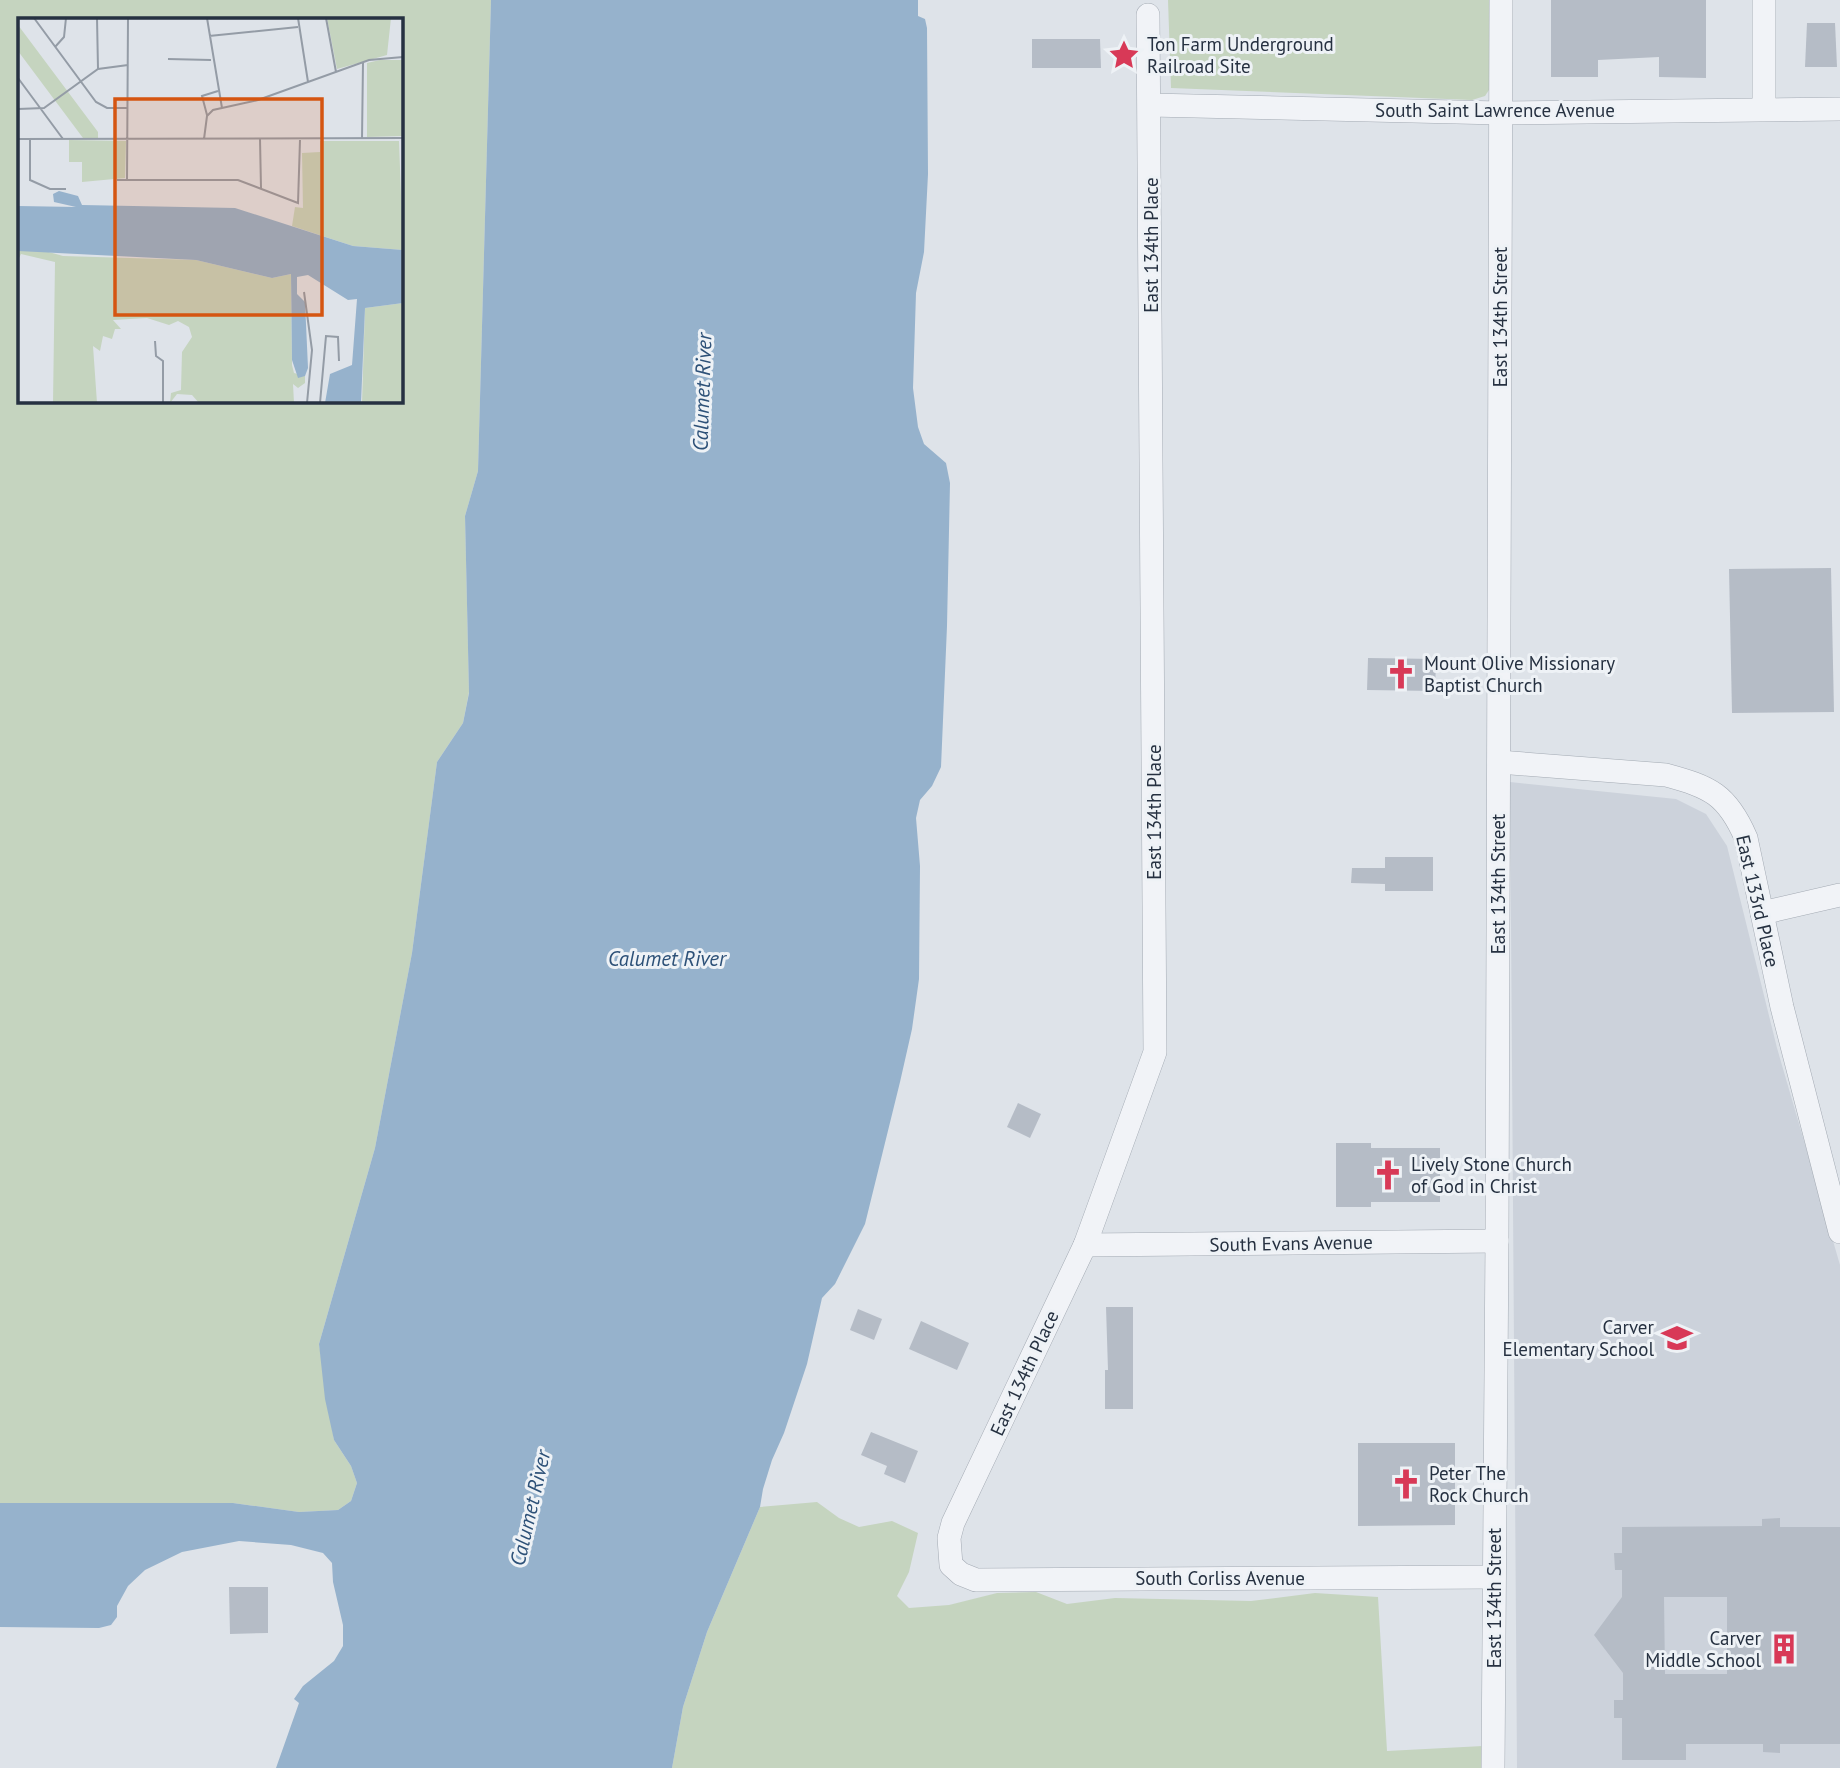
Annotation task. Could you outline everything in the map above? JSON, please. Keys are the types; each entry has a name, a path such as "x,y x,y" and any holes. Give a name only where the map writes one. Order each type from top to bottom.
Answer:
{"street":[{"name":"East 134th Street","path":"1493,1768 1501,0"},
{"path":"1763,109 1764,0"},
{"name":"East 134th Place","path":"951,1565 949,1538 953,1523 1085,1245 1155,1052 1148,15"},
{"name":"South Saint Lawrence Avenue","path":"1150,105 1500,113 1840,109"},
{"name":"East 133rd Place","path":"1499,762 1665,775 1692,782 1727,803 1737,817 1746,838 1782,1007 1840,1231"},
{"path":"1762,913 1840,895"},
{"name":"South Evans Avenue","path":"1085,1245 1497,1241"},
{"name":"South Corliss Avenue","path":"951,1565 961,1574 976,1580 1494,1577"}],"shaded area":[{"name":"Carver Elementary School","path":"1510,782 1676,799 1706,814 1727,846 1777,1048 1840,1265 1840,1768 1517,1768"}],"green space":[{"path":"0,0 491,0 478,471 465,516 469,692 463,723 437,762 412,953 375,1148 319,1344 334,1440 351,1466 357,1483 351,1501 338,1510 299,1512 233,1503 0,1503"},
{"path":"1168,0 1496,0 1493,84 1485,96 1472,100 1171,88"},
{"path":"817,1502 839,1518 859,1527 892,1521 918,1533 909,1572 897,1596 909,1608 949,1605 997,1593 1036,1592 1067,1604 1115,1598 1251,1601 1315,1593 1378,1597 1387,1751 1483,1746 1483,1768 672,1768 683,1707 707,1632 760,1507"}],"water":[{"name":"Calumet River","path":"491,0 918,0 918,16 925,19 927,28 928,174 924,252 916,293 913,388 918,427 924,444 946,463 950,483 941,767 932,786 920,800 916,818 920,866 919,979 912,1029 865,1224 835,1284 822,1298 807,1364 772,1460 760,1507 707,1632 683,1707 672,1768 276,1768 299,1703 294,1699 303,1686 334,1661 343,1646 343,1625 333,1582 332,1563 323,1553 291,1545 239,1541 182,1552 145,1570 128,1586 117,1606 117,1617 111,1625 99,1628 0,1627 0,1503 233,1503 299,1512 338,1510 351,1501 357,1483 351,1466 334,1440 325,1399 319,1344 375,1148 412,953 437,762 463,723 469,693 465,516 478,471"}],"building":[{"path":"1551,0 1706,0 1706,78 1659,77 1659,57 1598,60 1598,77 1551,77"},
{"path":"1807,23 1835,23 1837,67 1805,67"},
{"path":"1032,39 1100,39 1101,68 1032,68"},
{"path":"1831,568 1834,712 1732,713 1729,569"},
{"name":"Mount Olive Missionary Baptist Church","path":"1368,658 1436,659 1435,691 1367,690"},
{"path":"1385,857 1433,857 1433,891 1385,891 1385,884 1351,883 1352,868 1385,868"},
{"path":"1018,1103 1041,1114 1030,1138 1007,1127"},
{"name":"Lively Stone Church of God in Christ","path":"1336,1143 1371,1143 1371,1148 1440,1148 1440,1202 1371,1202 1371,1207 1336,1207"},
{"path":"1106,1307 1133,1307 1133,1409 1105,1409 1105,1370 1108,1370"},
{"path":"858,1309 882,1319 874,1340 850,1330"},
{"path":"921,1321 969,1343 957,1370 909,1349"},
{"path":"871,1432 918,1451 905,1483 884,1474 887,1466 861,1455"},
{"name":"Peter The Rock Church","path":"1358,1443 1455,1443 1455,1525 1358,1526"},
{"name":"Carver Middle School","path":"1780,1518 1780,1527 1840,1527 1840,1744 1780,1744 1780,1753 1763,1752 1763,1744 1686,1744 1686,1760 1622,1760 1622,1718 1614,1718 1614,1700 1623,1700 1623,1673 1594,1635 1622,1597 1622,1570 1615,1570 1614,1553 1622,1553 1622,1527 1762,1526 1762,1519","holes":["1664,1597 1727,1597 1727,1674 1665,1674"]},
{"path":"229,1587 268,1587 268,1633 230,1634"}],"place":[{"name":"Ton Farm Underground Railroad Site","path":"1124,55"},
{"name":"Mount Olive Missionary Baptist Church","path":"1401,674"},
{"name":"Lively Stone Church of God in Christ","path":"1388,1175"},
{"name":"Carver Elementary School","path":"1677,1338"},
{"name":"Peter The Rock Church","path":"1406,1484"},
{"name":"Carver Middle School","path":"1784,1649"}]}
